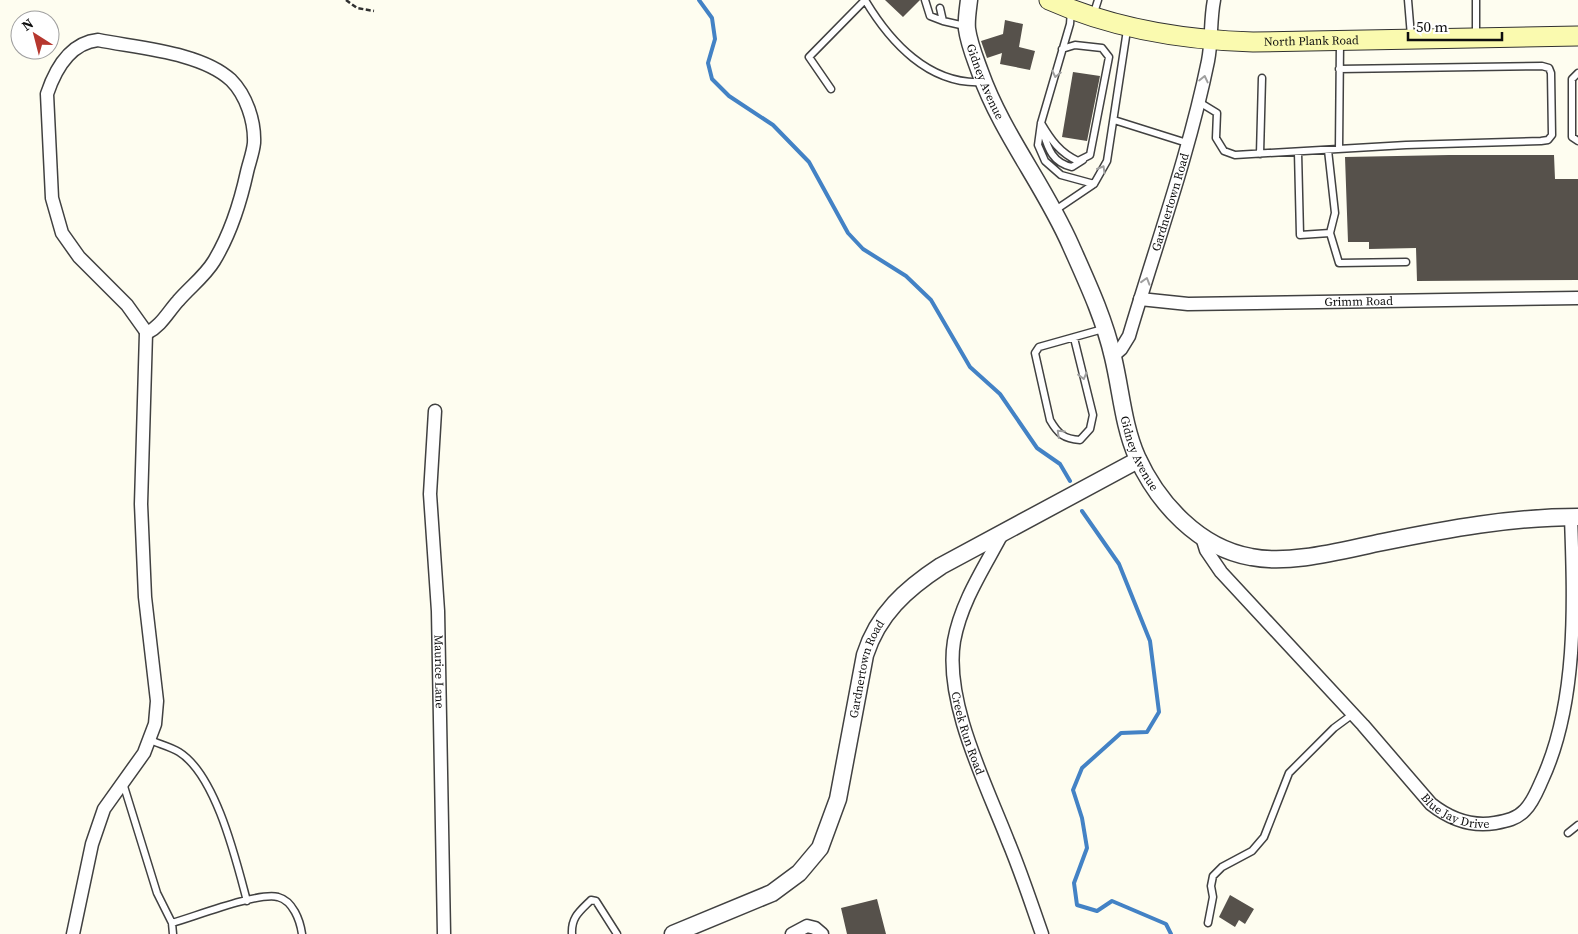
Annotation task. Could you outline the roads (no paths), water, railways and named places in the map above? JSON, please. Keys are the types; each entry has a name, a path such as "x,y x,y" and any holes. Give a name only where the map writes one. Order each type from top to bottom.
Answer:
{"main road":[{"name":"North Plank Road","path":"1049,0 1071,10 1095,8 1127,27 1158,34 1211,41 1340,41 1578,36"}],"street":[{"name":"Gidney Avenue","path":"969,0 967,26 972,52 983,82 1002,123 1069,242 1105,329 1113,356 1124,416 1138,460 1167,505 1202,537 1218,546 1249,557 1265,559 1314,555 1503,521 1575,517"},
{"name":"Gardnertown Road","path":"1113,356 1121,349 1129,336 1188,143 1199,102 1211,41 1210,25 1214,0"},
{"path":"73,934 92,844 104,809 150,740 155,724 157,701 145,597 141,504 146,333 127,306 79,256 62,233 54,212 47,94 52,80 65,59 80,44 88,41 98,40 207,64 232,81 242,96 252,119 254,143 239,208 230,230 213,262 203,275 179,300 156,329 146,333"},
{"name":"Grimm Road","path":"1140,299 1188,304 1578,298"},
{"name":"Maurice Lane","path":"435,411 430,494 438,611 444,934"},
{"name":"Gardnertown Road","path":"673,934 772,893 786,884 810,861 820,848 838,799 858,686 870,638 896,600 914,584 941,566 1138,460"},
{"name":"Blue Jay Drive","path":"1202,537 1206,550 1221,572 1353,714 1431,804 1444,814 1468,823 1484,825 1506,821 1525,811 1533,800 1549,765 1559,733 1568,670 1575,517"},
{"name":"Creek Run Road","path":"1002,534 971,592 961,616 954,641 952,671 958,706 978,765 1042,934"},
{"path":"792,934 807,926 815,928 822,934"}],"lane":[{"path":"831,89 809,57 865,0 888,36 904,52 944,75 965,83 983,82"},
{"path":"925,0 930,16 967,26"},
{"path":"1408,0 1411,39"},
{"path":"1476,0 1476,38"},
{"path":"940,8 943,21"},
{"path":"1071,10 1070,24 1041,123 1038,145 1045,161 1062,175 1094,184"},
{"path":"1053,212 1094,184 1107,161 1127,27"},
{"path":"1339,149 1340,41"},
{"path":"1041,123 1053,144 1069,157 1078,161 1090,155 1109,57 1102,48 1075,45 1062,49"},
{"path":"1199,102 1216,113 1216,138 1224,152 1235,155 1541,141 1548,140 1552,135 1551,73 1549,68 1542,66 1340,69"},
{"path":"1578,73 1572,79 1572,137 1578,141"},
{"path":"1260,154 1262,78"},
{"path":"1114,120 1188,143"},
{"path":"1328,150 1335,213 1330,232 1339,263 1406,262"},
{"path":"1298,152 1300,236 1330,232"},
{"path":"1074,338 1093,415 1090,429 1080,440 1066,439 1055,430 1050,420 1035,353 1039,347 1105,329"},
{"path":"1208,923 1214,897 1211,886 1213,876 1222,866 1252,851 1264,837 1289,773 1334,728 1353,714"},
{"path":"150,740 180,752 204,776 232,846 247,901"},
{"path":"123,783 157,893 172,923 173,934"},
{"path":"1568,833 1578,825"},
{"path":"172,923 256,898 278,897 294,908 302,934"},
{"path":"572,934 572,924 575,915 591,900 596,900 617,934"}],"waterway":[{"path":"699,0 712,18 715,39 708,63 712,79 729,96 773,125 809,162 848,233 863,249 906,276 931,300 970,367 1000,394 1037,448 1060,464 1070,481"},
{"path":"1082,511 1119,564 1150,641 1159,712 1147,732 1121,733 1082,768 1073,790 1082,818 1087,848 1074,883 1077,905 1097,911 1112,901 1166,924 1171,934"}]}
